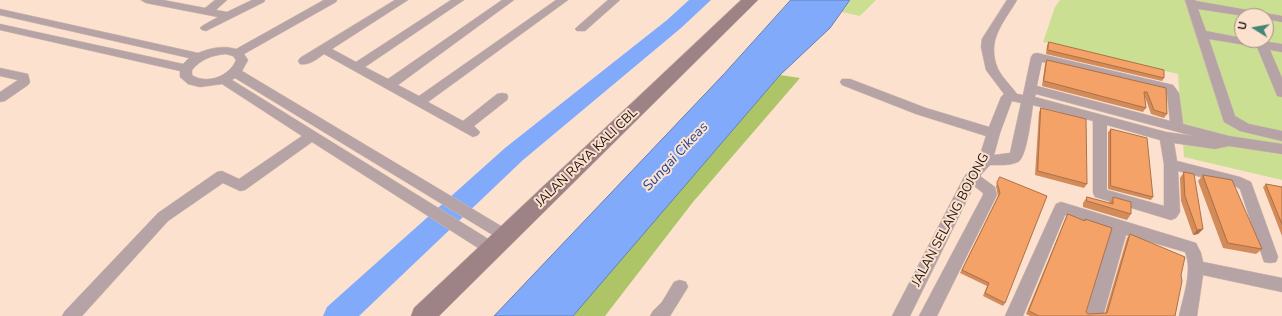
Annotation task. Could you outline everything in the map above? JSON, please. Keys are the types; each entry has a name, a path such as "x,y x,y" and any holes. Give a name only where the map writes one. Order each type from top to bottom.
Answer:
{"main road":[{"name":"JALAN RAYA KALI CBL","path":"423,316 750,0"}],"street":[{"path":"146,0 169,2 228,16"},
{"path":"207,12 222,0"},
{"path":"206,28 260,0"},
{"path":"237,53 332,0"},
{"path":"304,61 403,0"},
{"path":"356,67 459,0"},
{"path":"389,85 509,0"},
{"path":"420,102 563,0"},
{"path":"581,29 615,0"},
{"path":"1012,0 988,39 987,48 992,70 1013,97 1029,94 1185,132 1215,144 1229,141 1282,149"},
{"path":"1234,10 1190,2 1229,119 1245,128 1282,136"},
{"path":"0,12 199,57"},
{"path":"0,27 186,69"},
{"path":"1201,34 1234,40"},
{"path":"324,48 469,129 502,97"},
{"path":"1263,48 1282,93"},
{"path":"220,51 233,51 240,56 241,64 234,72 222,79 207,83 194,82 186,77 186,69 199,57 220,51"},
{"path":"986,160 1015,157 1017,153 1037,57 1169,88 1174,93 1185,132"},
{"path":"0,72 24,77 25,79 24,82 0,98"},
{"path":"234,72 466,211 499,243"},
{"path":"222,79 452,223 499,243"},
{"path":"846,82 921,111 993,133"},
{"path":"1029,94 1100,118 1166,137 1185,132"},
{"name":"JALAN SELANG BOJONG","path":"901,316 971,177 986,160 993,133 1006,98 1013,97"},
{"path":"1100,118 1100,194 1171,214 1171,164 1166,137"},
{"path":"71,316 163,218 222,176 240,186 312,136"},
{"path":"1171,164 1240,182 1246,186 1270,257"},
{"path":"928,316 990,195 990,191 971,177"},
{"path":"399,190 413,179"},
{"path":"1016,315 1063,204 1120,227 1190,247 1194,252 1195,267 1188,316"},
{"path":"1094,316 1120,227"},
{"path":"1195,267 1282,284"},
{"path":"659,316 668,307 680,287"}],"green space":[{"path":"851,0 876,0 860,16 842,12"},
{"path":"1060,0 1282,0 1282,180 1184,157 1178,74 1043,42 1055,7"},
{"path":"780,75 800,78 693,202 605,316 572,316"}],"water":[{"name":"Sungai Cikeas","path":"791,0 850,0 830,28 780,75 573,316 494,316 724,74"}],"building":[{"path":"1049,42 1164,70 1164,78 1048,50"},
{"path":"1047,60 1166,88 1167,114 1154,110 1147,92 1144,92 1146,108 1044,81"},
{"path":"1041,108 1086,119 1087,184 1038,171"},
{"path":"1111,129 1147,138 1153,197 1111,186"},
{"path":"1184,172 1194,174 1203,229 1197,230 1185,196"},
{"path":"1203,175 1232,180 1262,249 1228,243"},
{"path":"1000,177 1047,196 1005,303 985,293 989,283 962,270 1000,193 997,183"},
{"path":"1266,184 1282,187 1282,224"},
{"path":"1087,197 1113,204 1113,197 1131,202 1131,214 1087,201"},
{"path":"1068,214 1085,221 1085,219 1112,228 1086,312 1088,314 1107,313 1130,234 1185,257 1175,316 1039,316 1029,311"}],"waterway":[{"path":"338,316 514,154 674,24 701,0"}]}
